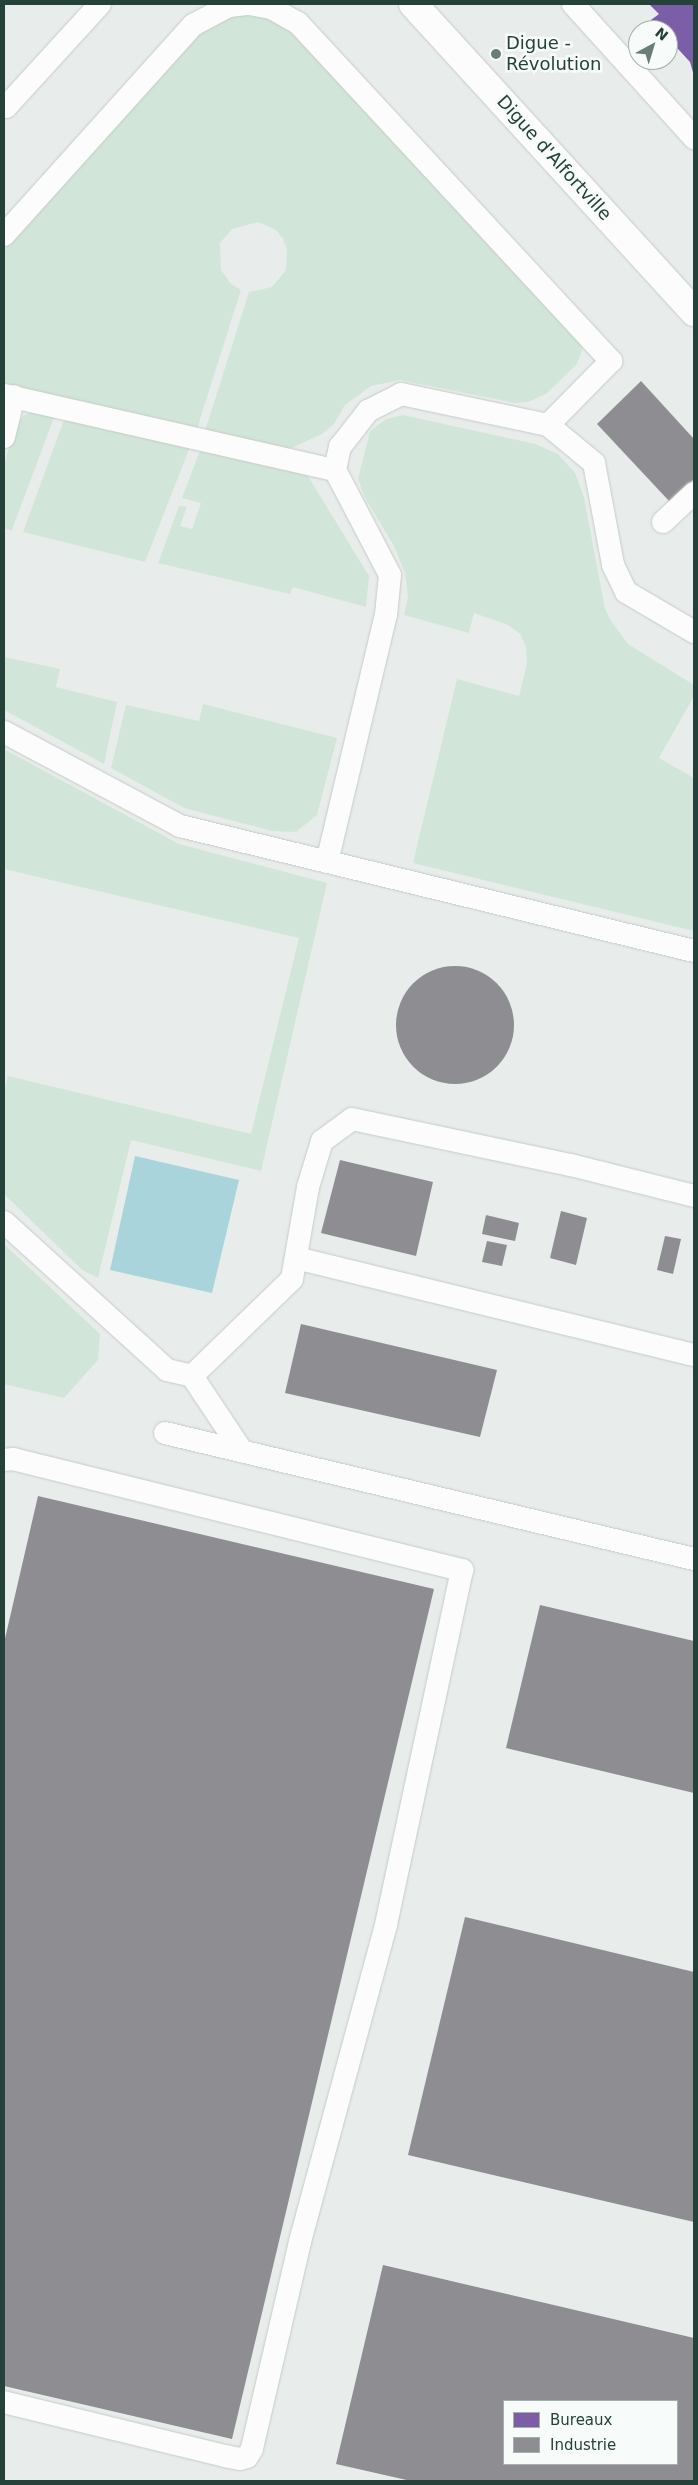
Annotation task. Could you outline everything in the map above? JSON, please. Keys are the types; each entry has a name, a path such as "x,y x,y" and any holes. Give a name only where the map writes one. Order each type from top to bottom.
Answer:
{"street":[{"name":"Digue d'Alfortville","path":"414,4 694,312"}],"lane":[{"path":"6,107 100,4"},
{"path":"4,235 193,26 229,6 249,4 271,8 298,23 610,361 548,425"},
{"path":"573,4 694,138"},
{"path":"327,862 386,614 390,575 335,470 340,447 368,411 401,394 548,425 594,463 613,565 626,592 694,632"},
{"path":"4,437 9,395 335,470"},
{"path":"663,522 694,493"},
{"path":"4,732 180,826 694,952"},
{"path":"192,1376 292,1279 308,1187 322,1141 352,1119 571,1165 694,1196"},
{"path":"4,1222 167,1370 192,1376 242,1452"},
{"path":"296,1258 694,1355"},
{"path":"165,1433 694,1559"},
{"path":"4,1460 13,1459 462,1570 386,1925 300,2242 252,2449 247,2457 240,2459 224,2456 4,2402"}],"green space":[{"path":"235,13 266,16 298,37 581,343 582,350 577,364 546,394 528,402 515,403 400,380 371,386 345,405 334,424 322,434 292,448 272,447 205,431 249,292 272,287 286,270 287,249 283,239 276,230 258,222 232,229 220,243 221,270 232,285 241,290 197,429 4,383 4,249 201,29"},
{"path":"40,410 55,415 12,530 4,529 4,467 13,429 24,415"},
{"path":"403,415 535,444 558,454 575,473 584,497 605,609 611,621 628,644 694,685 694,696 659,758 694,778 694,931 413,863 457,679 519,696 527,663 526,647 520,634 508,625 474,613 469,633 404,615 408,597 405,573 394,546 364,496 358,479 370,431 386,419"},
{"path":"65,417 190,447 145,562 23,532"},
{"path":"201,448 308,476 369,576 366,607 293,587 290,594 158,563 179,506 187,507 180,526 192,529 201,503 182,498"},
{"path":"4,657 60,669 56,687 117,702 104,764 4,710"},
{"path":"203,704 337,738 317,815 296,832 272,831 184,808 111,768 126,705 199,721"},
{"path":"4,749 179,844 327,883 261,1171 131,1140 98,1278 82,1270 4,1194 4,1093 8,1076 251,1134 299,938 4,869"},
{"path":"4,1244 100,1334 98,1360 64,1398 4,1384"}],"water":[{"path":"135,1156 239,1180 212,1293 110,1270"}],"building: Bureaux":[{"path":"649,4 694,4 694,76 690,62 678,49 678,20 651,20 659,14"}],"building: Industrie":[{"path":"641,381 694,439 694,479 670,502 597,424"},
{"path":"455,966 478,970 497,983 510,1002 514,1025 510,1048 497,1067 478,1080 455,1084 432,1080 413,1067 400,1048 396,1025 400,1002 413,983 432,970"},
{"path":"340,1160 433,1182 416,1256 321,1233"},
{"path":"561,1211 587,1218 576,1265 550,1258"},
{"path":"486,1215 519,1223 515,1241 482,1234"},
{"path":"665,1236 681,1239 673,1274 657,1270"},
{"path":"487,1241 507,1245 502,1266 482,1262"},
{"path":"301,1324 497,1370 480,1437 285,1393"},
{"path":"38,1496 434,1589 232,2439 4,2386 4,1643"},
{"path":"540,1605 694,1641 694,1793 506,1748"},
{"path":"465,1917 694,1972 694,2222 408,2155"},
{"path":"383,2265 694,2338 694,2481 411,2481 336,2464"}],"place":[{"name":"Digue - Révolution","path":"496,54"}]}
